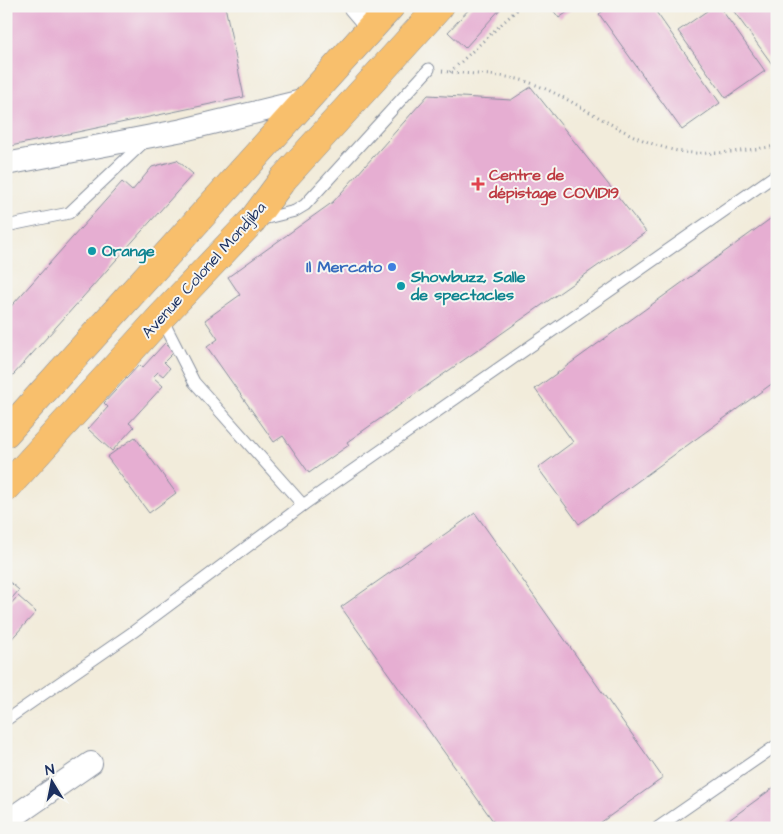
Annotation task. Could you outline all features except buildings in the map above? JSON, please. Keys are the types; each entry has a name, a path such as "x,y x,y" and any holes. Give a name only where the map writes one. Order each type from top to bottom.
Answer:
{"main road":[{"path":"6,433 391,6"},
{"name":"Avenue Colonel Mondjiba","path":"6,488 161,317 252,221 284,178 440,6"},
{"path":"306,100 333,125"}],"street":[{"path":"354,6 372,27"},
{"path":"6,164 232,119 306,100"},
{"path":"6,822 91,763"}],"lane":[{"path":"252,221 273,217 305,206 429,69"},
{"path":"6,226 69,213 151,135"},
{"path":"6,720 133,632 303,505 777,174"},
{"path":"161,317 194,382 303,505"},
{"path":"657,828 777,744"}],"path":[{"path":"521,6 452,73 494,75 527,82 563,97 621,129 652,143 678,151 710,153 777,146"}],"place":[{"name":"Centre de dépistage COVID19","path":"478,184"},
{"name":"Orange","path":"92,251"},
{"name":"Il Mercato","path":"392,267"},
{"name":"Showbuzz, Salle de spectacles","path":"401,286"}]}
